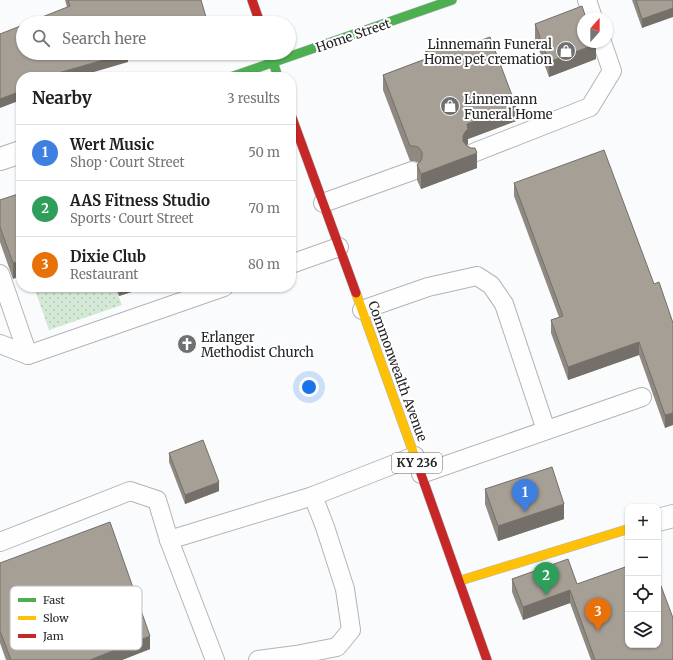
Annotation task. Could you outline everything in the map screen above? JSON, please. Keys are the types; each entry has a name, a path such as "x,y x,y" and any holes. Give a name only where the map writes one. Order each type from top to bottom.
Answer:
{"main road":[{"path":"252,0 258,16"},
{"name":"Home Street","path":"296,54 452,0"},
{"name":"Home Street","path":"245,72 279,60"},
{"path":"273,62 276,72"},
{"name":"Commonwealth Avenue","path":"296,129 415,456 487,660"},
{"path":"458,581 625,530"}],"street":[{"path":"0,160 16,154"},
{"path":"661,519 673,516"}],"lane":[{"path":"587,0 592,12"},
{"path":"473,153 590,107 612,71 604,48"},
{"path":"323,203 412,171"},
{"path":"296,262 339,247"},
{"path":"0,274 28,355"},
{"path":"362,310 428,287 477,276 482,279 491,285 504,304 546,430"},
{"path":"0,344 28,355 210,292"},
{"path":"421,474 642,397"},
{"path":"169,540 313,496 415,456"},
{"path":"0,542 130,491 156,500 169,540 215,660"},
{"path":"258,660 296,655 337,647 351,630 345,588 313,496"}],"green space":[{"path":"36,292 117,292 122,305 49,330"}],"building":[{"path":"68,0 201,0 206,16 45,16 70,6"},
{"path":"636,0 673,0 673,8 642,19"},
{"path":"582,6 584,12 577,12 577,48 586,48 549,62 535,24"},
{"path":"16,28 16,60 104,60 62,72 16,72 16,93 0,99 0,34"},
{"name":"Linnemann Funeral Home","path":"490,37 516,106 467,124 468,129 463,136 463,141 467,146 475,148 477,153 421,174 417,165 422,158 422,152 418,147 410,146 383,75 428,58 425,52 455,41 458,49"},
{"path":"604,150 654,284 659,282 673,323 673,413 665,415 639,342 568,367 551,320 563,316 514,183"},
{"path":"16,195 16,262 13,263 0,227 0,200"},
{"path":"203,440 219,482 185,495 169,453"},
{"path":"552,467 564,504 498,526 485,489"},
{"path":"110,522 132,586 10,586 10,650 115,650 90,660 11,660 0,631 0,563"},
{"path":"568,559 577,584 625,567 625,648 661,648 661,586 673,618 673,660 595,660 570,590 523,607 512,579"},
{"path":"142,613 150,636 142,639"}],"traffic: fast":[{"path":"296,54 452,0"},
{"path":"272,60 276,72"},
{"path":"245,72 280,60"}],"traffic: slow":[{"path":"356,293 421,474"},
{"path":"459,581 625,530"}],"traffic: jam":[{"path":"252,0 258,16"},
{"path":"296,129 356,293"},
{"path":"421,474 487,660"}],"place":[{"name":"Linnemann Funeral Home pet cremation","path":"566,51"},
{"name":"Linnemann Funeral Home","path":"450,106"},
{"name":"Erlanger Methodist Church","path":"187,344"},
{"name":"Wert Music","path":"525,512"},
{"name":"AAS Fitness Studio","path":"546,595"},
{"name":"Dixie Club","path":"598,631"}]}
